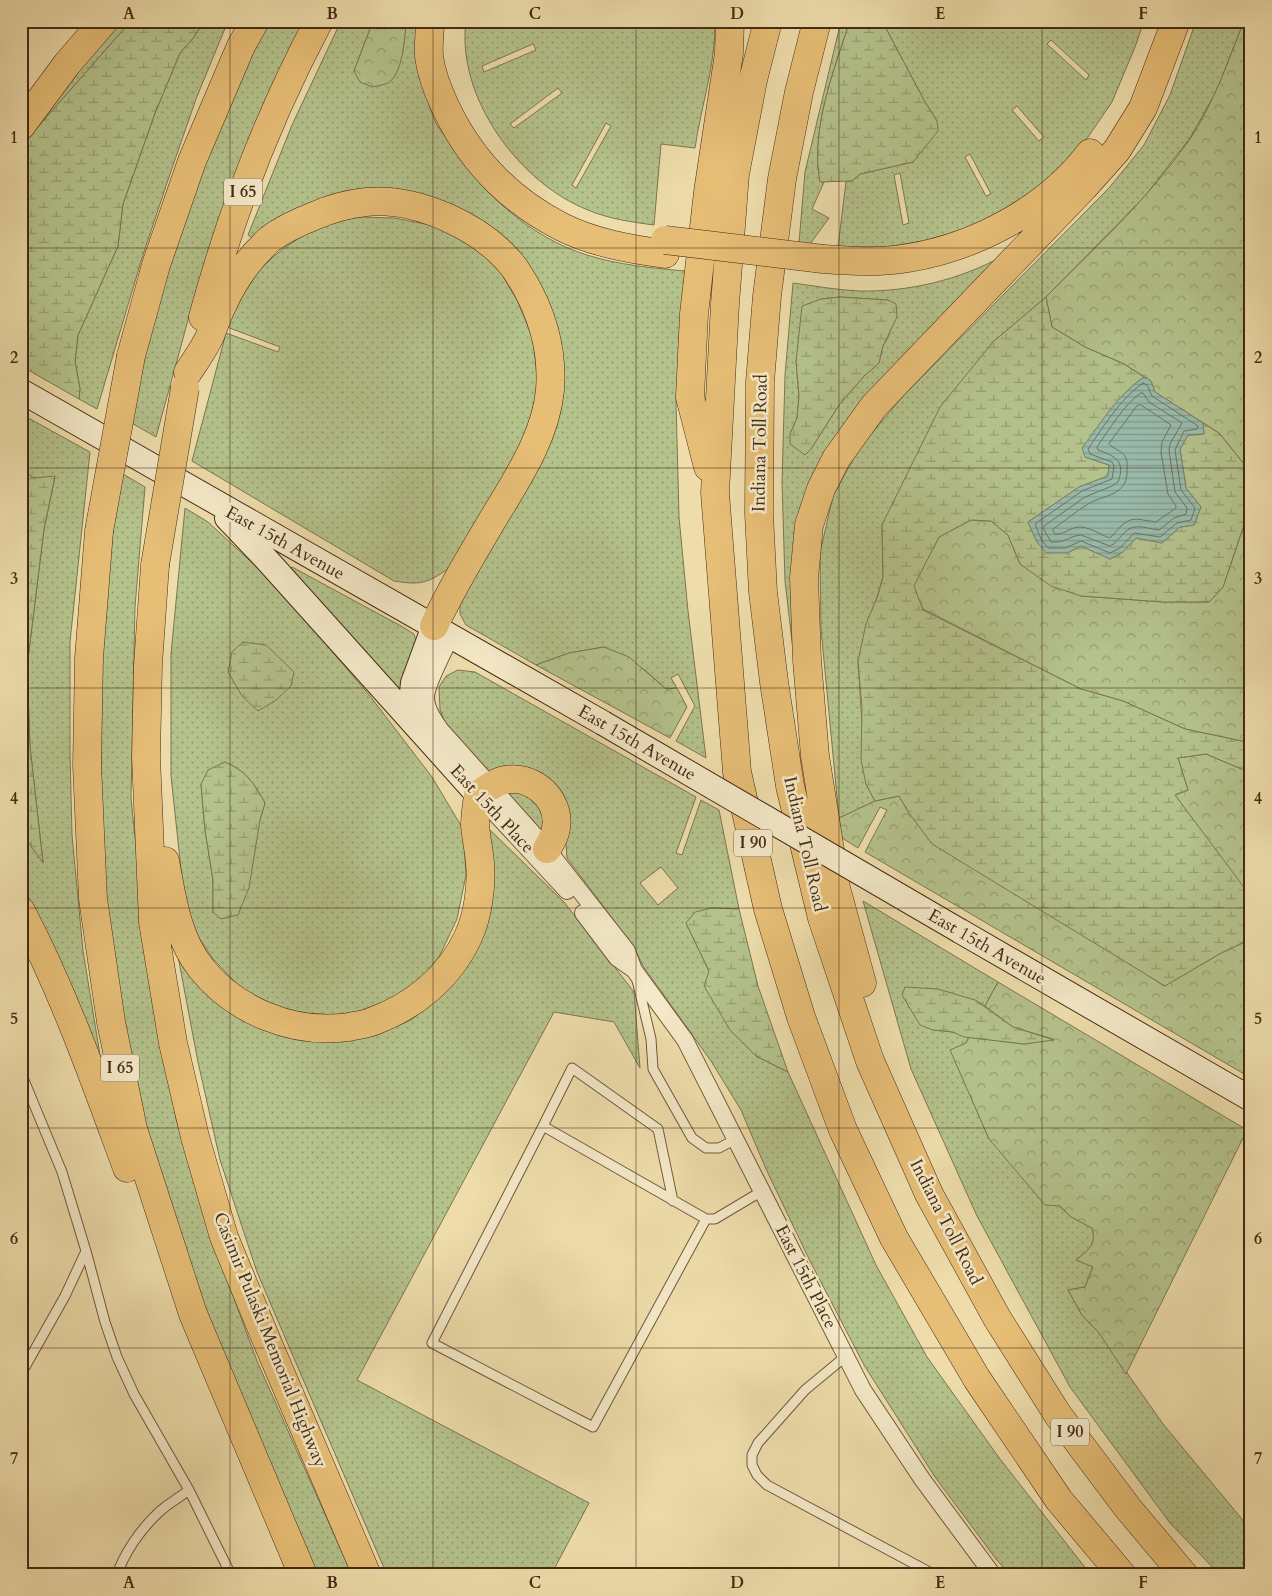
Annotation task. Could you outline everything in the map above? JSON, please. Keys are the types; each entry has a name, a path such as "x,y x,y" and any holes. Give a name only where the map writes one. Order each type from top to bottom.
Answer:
{"highway":[{"path":"21,126 67,64 104,21"},
{"name":"I 65","path":"255,21 241,46 192,161 156,265 131,356 99,531 88,658 87,746 93,899 111,1022 133,1129 193,1314 303,1575"},
{"name":"Casimir Pulaski Memorial Highway","path":"319,21 260,148 233,219 214,279 187,380 155,565 148,665 146,757 154,922 173,1043 195,1137 224,1237 268,1346 368,1575"},
{"path":"430,21 429,56 438,90 454,126 469,150 505,190 533,210 562,227 610,244 665,247 822,266 856,275 891,275 957,261 975,255 1011,238 1084,187"},
{"path":"445,21 444,57 469,121 492,154 514,177 567,213 597,226 630,234 665,247"},
{"path":"715,493 690,397 695,304 708,192 730,53 730,21"},
{"name":"I 90","path":"768,21 753,80 735,174 725,304 715,493 737,772 768,909 801,1016 843,1130 894,1238 978,1379 1059,1500 1122,1575"},
{"name":"Indiana Toll Road","path":"817,21 782,179 767,296 760,382 758,514 764,601 790,786 822,918 870,1062 929,1194 997,1318 1058,1415 1127,1507 1184,1575"},
{"path":"822,266 908,258 940,251 999,227 1029,210 1084,162 1106,132 1128,94 1158,21"},
{"path":"870,1062 864,990 836,888 815,756 807,660 804,578 809,525 821,489 836,459 874,406 1084,187 1117,150 1142,108 1176,21"},
{"path":"187,380 209,338 222,305 235,280 251,258 271,239 295,223 331,209 366,202 398,203 431,211 461,224 489,242 513,266 531,295 543,324 550,356 550,391 543,422 532,452 449,593 443,631"},
{"path":"146,757 172,900 184,940 200,968 224,992 252,1011 290,1025 333,1029 370,1023 401,1008 427,991 452,966 469,936 480,897 480,866 475,826 484,791 501,781 513,779 525,781 546,793 556,815 553,839 547,849"},
{"path":"21,911 60,992 137,1196 193,1314"}],"street":[{"name":"East 15th Avenue","path":"21,391 210,501 603,723 1251,1099"},
{"path":"210,501 267,560 417,727"},
{"name":"East 15th Place","path":"443,631 414,683 411,702 417,727 547,849 627,951 634,970 685,1040 863,1390 985,1572"},
{"name":"East 15th Place","path":"443,631 426,697 430,712 484,791 563,886 617,958 634,970"}],"lane":[{"path":"634,970 651,1039 653,1070 692,1138 706,1148 719,1148 736,1139"},
{"path":"674,1201 658,1130 572,1068 432,1343 593,1427 706,1219"},
{"path":"22,1076 62,1172 105,1322 117,1357 134,1394 189,1490 231,1575"},
{"path":"544,1126 706,1219 716,1219 762,1191"},
{"path":"21,1374 65,1296 86,1251"},
{"path":"846,1356 805,1390 758,1444 752,1455 752,1465 756,1475 767,1485 935,1575"},
{"path":"117,1575 134,1541 158,1513 189,1490"}],"green space":[{"path":"120,21 131,21 21,146 69,82"},
{"path":"131,21 204,21 194,37 180,53 155,113 123,204 118,246 78,335 75,361 80,389 79,399 21,366 21,146"},
{"path":"204,21 228,21 196,99 170,174 142,258 97,409 79,399 80,389 75,361 78,335 118,246 123,204 155,113 180,53 194,37"},
{"path":"268,21 307,21 215,237 193,302 156,437 128,421 166,274 205,164"},
{"path":"341,21 373,21 354,71 403,50 406,21 419,21 425,84 435,122 473,176 489,193 525,224 566,247 587,255 623,264 685,271 676,401 679,517 688,611 706,758 676,741 695,706 678,674 671,678 677,688 666,689 645,670 604,647 569,653 536,665 466,625 460,614 460,600 540,463 541,293 417,197 254,239 248,235 292,125"},
{"path":"373,21 406,21 402,55 397,72 388,83 372,87 360,82 354,71"},
{"path":"466,21 715,21 711,69 695,148 661,144 654,225 612,218 588,210 563,197 538,180 516,158 497,134 482,107 471,79 466,50","holes":["533,44 536,50 484,72 482,66","558,88 562,93 514,128 510,124","606,123 611,126 576,188 572,185"]},
{"path":"841,21 850,21 825,100 818,142 818,162 820,181 825,180 812,209 829,218 810,244 799,243 805,172"},
{"path":"850,21 882,21 937,121 938,131 913,162 860,174 852,181 820,182 818,142 821,121 825,100"},
{"path":"882,21 1035,21 1055,24 1075,21 1144,21 1112,102 1086,140 1054,175 1013,204 970,228 923,241 886,247 838,247 846,182 852,181 860,174 913,162 937,121","holes":["1051,40 1089,75 1086,80 1047,44","1017,106 1044,137 1039,141 1012,110","970,154 991,194 986,196 965,157","900,173 909,223 903,225 894,175"]},
{"path":"1196,21 1244,21 1217,90 1190,138 1145,196 1046,297 993,342 882,525 883,577 858,661 866,784 875,801 839,818 821,629 820,553 833,496 860,447 904,395 1109,188 1144,145 1170,95"},
{"path":"1244,21 1251,21 1251,483 1244,464 1219,433 1155,392 1151,381 1124,364 1085,347 1052,327 1046,297 1140,202 1190,139 1213,96"},
{"path":"361,217 394,218 435,226 467,241 498,268 517,300 533,339 537,378 535,411 522,444 448,569 434,578 417,583 394,581 192,461 226,333 278,352 280,347 227,327 241,294 264,266 292,243 327,224"},
{"path":"1003,256 843,431 793,650 785,581 782,482 785,375 793,283 834,289 878,291 933,283 969,272","holes":["840,297 888,300 889,336 883,346 879,363 864,376 839,405 811,449 790,434 797,418 799,396 796,361 821,299"]},
{"path":"840,297 888,300 896,304 897,317 883,346 879,363 864,376 839,405 811,449 805,455 790,444 790,434 797,418 799,396 796,361 802,306 821,299"},
{"path":"1046,297 1052,327 1085,347 1124,364 1144,377 1117,403 1085,457 1109,465 1108,476 1079,487 1028,522 1037,542 1067,553 1081,546 1110,559 1123,552 1136,538 1162,543 1180,527 1194,525 1201,507 1186,488 1180,449 1188,435 1204,434 1203,423 1219,433 1244,464 1251,483 1251,504 1223,587 1209,602 1163,602 1081,596 1051,586 1020,564 1008,535 991,521 971,520 939,537 914,586 923,610 1081,689 1123,701 1185,729 1251,743 1251,773 1206,754 1178,758 1188,790 1175,795 1243,886 1251,907 1251,933 1249,940 1221,953 1165,986 932,844 899,796 875,801 866,784 861,760 862,709 858,661 866,624 883,577 882,525 940,407 993,342"},
{"path":"21,414 90,452 70,642 70,752 72,835 83,951 102,1067 41,921 21,883 21,832 43,862 30,747 27,667 44,529 55,477 36,478 29,475 25,469 20,440"},
{"path":"21,462 24,471 34,478 55,476 44,529 27,667 30,747 43,863 21,832"},
{"path":"118,471 145,487 135,607 131,798 147,956 176,1119 214,1244 257,1361 352,1575 317,1575 191,1287 139,1106 116,1007 102,870 100,692 104,578"},
{"path":"1251,504 1251,743 1185,729 1123,701 1081,689 923,609 913,586 939,537 971,520 991,521 1008,535 1020,564 1081,596 1163,602 1209,602 1223,587"},
{"path":"185,508 208,522 274,583 370,696 432,777 463,829 466,875 457,919 439,957 417,983 389,1000 357,1012 324,1016 289,1011 257,999 237,984 213,959 191,926 183,888 171,776 171,654","holes":["225,762 239,769 249,778 265,803 260,820 213,912 213,880 205,830 201,784"]},
{"path":"292,567 414,634 417,644 403,691 397,695 288,573"},
{"path":"243,642 266,645 294,672 291,686 276,700 258,711 242,696 228,672 232,652"},
{"path":"604,647 629,657 666,689 677,688 687,707 670,738 536,665 569,653"},
{"path":"458,670 475,672 696,797 676,853 682,855 701,800 719,810 739,909 711,908 686,923 709,971 756,1056 788,1072 876,1265 927,1357 1000,1459 1091,1575 1010,1575 935,1477 864,1365 809,1259 766,1169 741,1110 711,1061 643,966 634,947 567,858 563,802 490,775 446,725 440,710 439,687 446,676","holes":["661,867 678,888 658,905 640,883"]},
{"path":"1206,754 1251,773 1251,907 1242,886 1175,795 1188,790 1178,758"},
{"path":"225,762 239,769 249,778 265,803 260,820 249,888 238,915 221,919 213,912 213,880 205,830 201,784 208,770"},
{"path":"513,788 545,807 544,834 506,791"},
{"path":"899,796 909,813 1164,986 1221,953 1249,940 1251,933 1251,1078 865,852 887,810 880,807 858,848 842,838 839,818 875,801"},
{"path":"488,828 564,902 634,992 640,1068 614,1022 554,1012 357,1380 589,1503 551,1575 387,1575 257,1272 220,1160 198,1062 177,951 330,1039 374,1036 411,1020 445,993 468,961 487,921 494,873"},
{"path":"863,901 998,982 985,1006 975,1000 933,1030 953,1032 969,1037 966,1043 951,1051 989,1139 1071,1217 1092,1228 1093,1243 1091,1247 1076,1260 1093,1266 1085,1287 1068,1290 1082,1315 1099,1333 1163,1424 1251,1530 1251,1575 1220,1575 1170,1523 1070,1387 977,1216 911,1069"},
{"path":"711,908 739,909 758,986 788,1072 756,1056 730,1030 704,986 709,971 686,923 695,912"},
{"path":"998,982 1247,1130 1126,1374 1099,1333 1082,1315 1068,1290 1085,1287 1093,1267 1076,1260 1088,1250 1092,1243 1092,1228 1071,1217 1060,1206 1045,1205 989,1139 950,1050 966,1043 969,1037 1024,1044 1053,1039 1013,1027 985,1006"},
{"path":"905,987 938,989 975,1000 1013,1027 1054,1040 1024,1044 964,1037 953,1032 933,1030 920,1025 902,995"}],"water":[{"path":"1144,377 1151,381 1155,392 1203,423 1204,434 1188,435 1180,449 1186,488 1201,507 1194,525 1180,527 1162,543 1136,538 1123,552 1110,559 1081,546 1067,553 1046,553 1037,542 1028,522 1079,487 1108,476 1109,465 1085,457 1082,448 1118,401 1134,384"}]}
